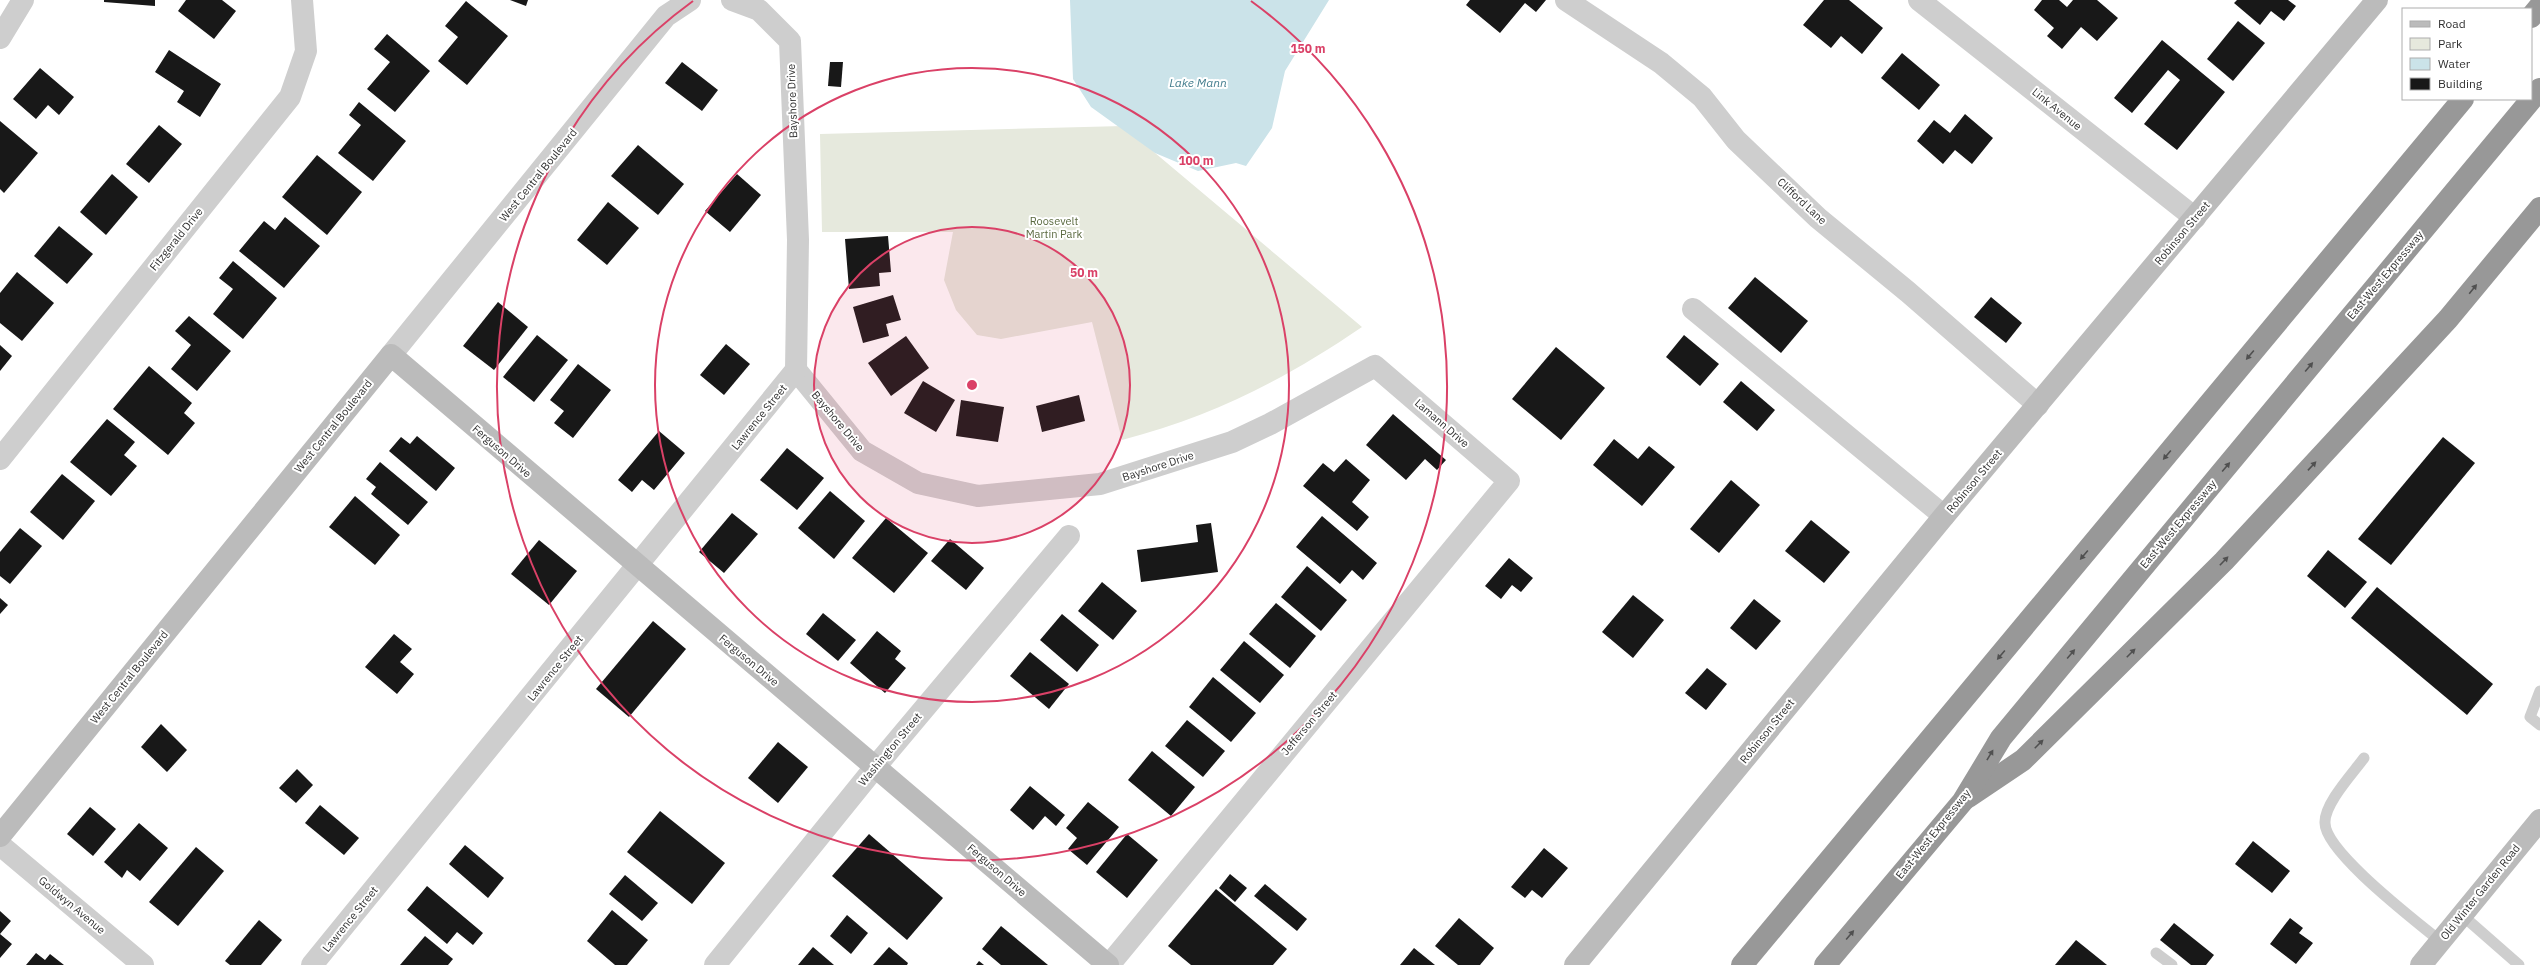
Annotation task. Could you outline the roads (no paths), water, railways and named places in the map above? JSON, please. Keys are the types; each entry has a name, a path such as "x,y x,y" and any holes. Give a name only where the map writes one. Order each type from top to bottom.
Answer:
{"highway":[{"path":"2520,8 2526,0"},
{"path":"2532,16 2540,6"},
{"name":"East-West Expressway","path":"2532,99 2540,89"},
{"path":"2272,330 2448,100"},
{"path":"1742,965 2462,100"},
{"name":"East-West Expressway","path":"1824,965 1963,801 2001,738 2531,100"},
{"path":"1963,801 2023,760 2224,561 2448,319 2540,208"}],"street":[{"path":"0,38 23,0"},
{"name":"Fitzgerald Drive","path":"0,459 290,97 306,51 302,0"},
{"name":"West Central Boulevard","path":"0,836 666,16 690,0"},
{"name":"Bayshore Drive","path":"732,0 759,10 790,41 798,240 796,370 862,451 918,483 978,496 1100,484 1232,442 1270,424 1375,366"},
{"name":"Clifford Lane","path":"1566,0 1661,64 1702,97 1736,140 1818,218 1908,292 2038,405"},
{"name":"Robinson Street","path":"1575,965 1944,516 2377,0"},
{"name":"Link Avenue","path":"1932,4 2195,218"},
{"path":"1693,308 1944,516"},
{"name":"Ferguson Drive","path":"391,355 637,567 876,766 1109,965"},
{"name":"Lamann Drive","path":"1375,366 1509,481"},
{"name":"Lawrence Street","path":"312,965 796,370"},
{"name":"Jefferson Street","path":"1109,965 1509,481"},
{"name":"Washington Street","path":"715,965 876,766 1069,536"},
{"name":"Old Winter Garden Road","path":"2420,965 2540,820"},
{"name":"Goldwyn Avenue","path":"0,845 143,965"}],"lane":[{"path":"2540,691 2530,717 2540,725"},
{"path":"2364,758 2334,797 2324,822 2331,841 2352,865 2440,941"},
{"path":"2462,915 2519,965"},
{"path":"2156,952 2172,965"}],"water":[{"name":"Lake Mann","path":"1070,0 1329,0 1285,71 1272,128 1246,166 1236,163 1198,171 1155,153 1091,107 1073,79"}],"park label":[{"name":"Roosevelt Martin Park","path":"1054,227"}]}
